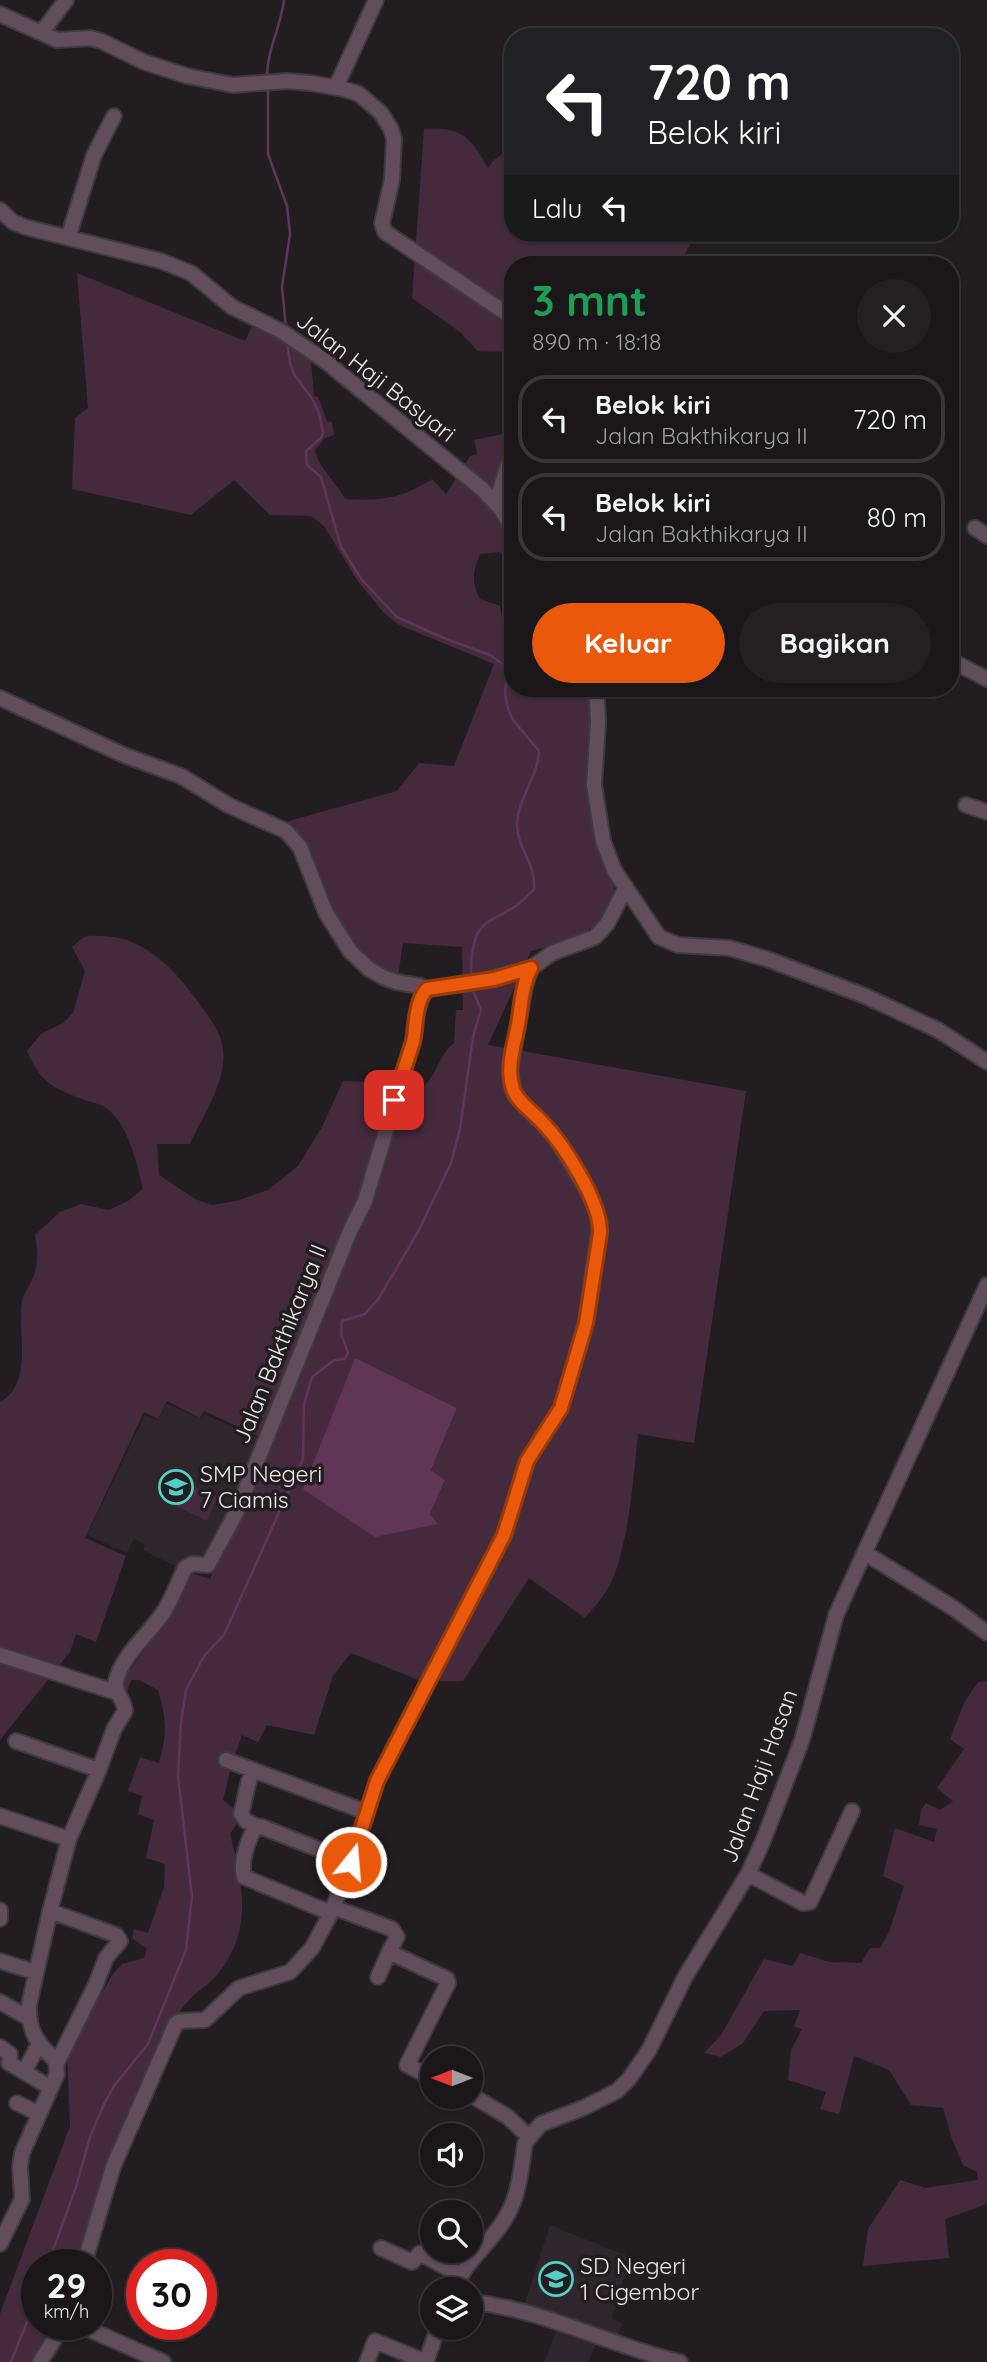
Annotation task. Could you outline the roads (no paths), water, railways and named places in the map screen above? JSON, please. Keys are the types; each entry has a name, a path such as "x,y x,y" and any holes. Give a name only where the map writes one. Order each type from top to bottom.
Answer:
{"street":[{"path":"42,32 66,0"},
{"path":"336,87 376,0"},
{"path":"0,14 62,41 90,38 101,41 144,62 187,76 233,85 298,82 359,93 373,104 392,133 392,180 382,221 384,232 504,312"},
{"path":"68,238 94,155 114,116"},
{"name":"Jalan Haji Basyari","path":"0,210 19,225 178,266 202,281 232,307 286,334 324,359 496,502 504,516"},
{"path":"496,502 504,478"},
{"path":"959,665 987,679"},
{"path":"595,697 598,710 594,785 596,808 609,859 663,940 678,945 729,948 767,959 865,996 938,1030 987,1062"},
{"path":"0,698 126,756 165,769 228,805 286,831 300,847 326,913 350,951 369,969 396,982 427,989 472,983 531,968 552,953 595,937 607,924 626,887"},
{"path":"966,805 987,812"},
{"path":"88,2249 113,2167 176,2024 181,2021 205,2020 239,1989 290,1972 312,1948 332,1910 351,1862 382,1770 504,1535 527,1461 561,1408 586,1323 600,1233 598,1214 563,1150 542,1122 518,1099 511,1081 510,1070 525,986 531,968"},
{"name":"Jalan Bakthikarya II","path":"57,2063 38,2044 29,2018 35,1972 69,1839 114,1729 125,1711 115,1685 118,1675 163,1613 185,1568 192,1563 208,1566 237,1511 350,1231 365,1201 413,1040 416,1016 427,989"},
{"name":"Jalan Haji Hasan","path":"528,2136 541,2124 617,2091 629,2079 649,2050 685,1977 748,1874 802,1740 836,1615 987,1285"},
{"path":"864,1553 955,1609 987,1633"},
{"path":"0,1655 118,1693"},
{"path":"16,1741 99,1770"},
{"path":"226,1760 366,1812"},
{"path":"254,1770 249,1778 241,1814 246,1821 351,1862"},
{"path":"748,1874 803,1903 810,1902 852,1811"},
{"path":"0,1816 69,1839"},
{"path":"256,1826 251,1834 243,1867 244,1877 392,1929 397,1937 378,1978"},
{"path":"0,1910 0,1919"},
{"path":"0,2244 22,2199 21,2157 57,2074 57,2063 96,1984 106,1957 120,1941 116,1936 50,1911"},
{"path":"389,1952 447,1979 407,2064 420,2071"},
{"path":"0,1961 35,1972"},
{"path":"0,2001 29,2018"},
{"path":"24,2072 38,2044"},
{"path":"0,2047 9,2054 9,2063 51,2088"},
{"path":"461,2277 509,2212 518,2185 528,2136 508,2117 483,2102"},
{"path":"17,2103 39,2114"},
{"path":"382,2248 412,2262 420,2253 451,2277"},
{"path":"483,2304 517,2311 680,2362"},
{"path":"112,2339 163,2362"},
{"path":"40,2362 54,2340"},
{"path":"367,2362 375,2342 426,2362 434,2340"}],"waterway":[{"path":"267,77 269,57 284,0"},
{"path":"268,87 268,154 287,206 290,234 282,287 286,328"},
{"path":"287,341 294,374 313,400 323,433 306,451 307,465 321,477 341,547 362,580 397,617 490,655 504,665"},
{"path":"471,978 475,939 481,928 521,902 534,889 532,872 520,842 517,826 520,807 535,770 539,751 513,720 506,697"},
{"path":"53,2249 76,2187 90,2137 104,2104 114,2086 148,2044 186,1950 192,1896 178,1776 186,1690 204,1656 224,1635 303,1459 304,1404 312,1377 334,1360 345,1359 348,1353 341,1334 342,1321 365,1314 379,1298 419,1230 451,1163 460,1129 473,1037 481,1010 472,988"},
{"path":"11,2362 21,2337"}],"place":[{"name":"SMP Negeri 7 Ciamis","path":"176,1487"},
{"name":"SD Negeri 1 Cigembor","path":"556,2279"}]}
